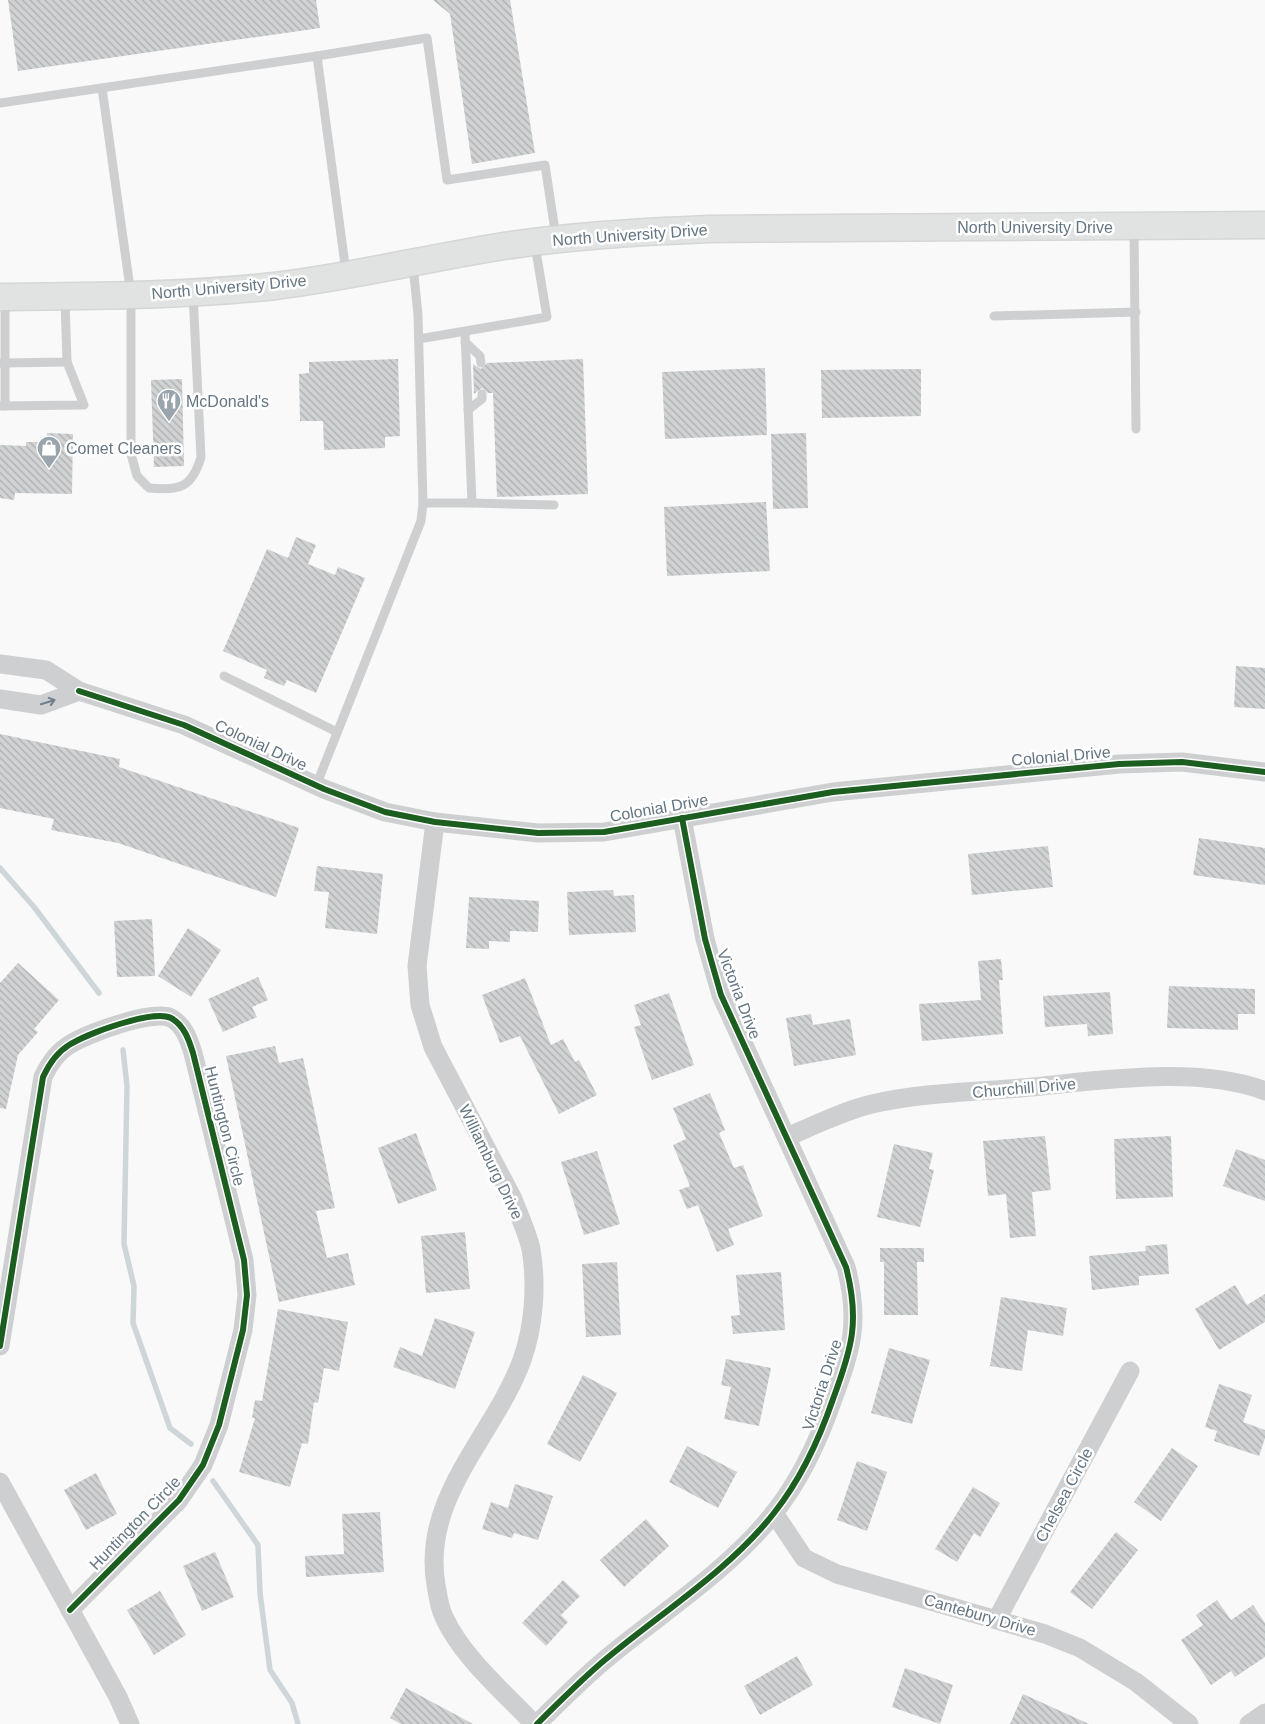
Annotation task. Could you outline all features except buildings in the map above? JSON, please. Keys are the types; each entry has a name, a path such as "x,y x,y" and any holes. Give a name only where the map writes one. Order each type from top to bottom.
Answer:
{"main road":[{"name":"North University Drive","path":"2,297 130,295 266,287 545,241 620,233 709,229 1265,225"}],"street":[{"name":"Colonial Drive","path":"0,664 46,670 79,692 126,704 184,725 316,786 385,812 435,822 495,830 574,834 604,832 874,787 1119,764 1182,762 1265,772"},
{"path":"0,699 41,704 79,692"},
{"name":"Victoria Drive","path":"535,1724 600,1664 707,1579 774,1514 806,1464 820,1435 850,1350 854,1320 852,1292 846,1267 735,1029 718,986 705,939 682,818"},
{"name":"Williamburg Drive","path":"435,822 417,966 420,1005 433,1047 519,1215 530,1247 534,1302 529,1333 515,1376 453,1486 440,1514 435,1536 434,1574 443,1616 454,1635 535,1724"},
{"name":"Huntington Circle","path":"0,1346 43,1077 50,1063 70,1044 89,1035 148,1017 170,1018 180,1024 193,1053 244,1260 247,1295 243,1330 217,1432 192,1484 164,1516 70,1610"},
{"name":"Churchill Drive","path":"787,1137 855,1109 924,1096 1157,1078 1207,1079 1234,1083 1265,1091"},
{"name":"Chelsea Circle","path":"997,1619 1130,1371"},
{"path":"0,1482 118,1697 130,1724"},
{"name":"Cantebury Drive","path":"774,1514 804,1558 818,1566 837,1574 1045,1634 1080,1648 1136,1682 1189,1724"},
{"path":"1249,1724 1265,1713"}],"lane":[{"path":"0,103 427,38 447,180 545,164 547,317 419,339"},
{"path":"317,56 347,274"},
{"path":"102,88 130,295 131,454 137,476 149,488 168,490 186,485 196,474 201,457 193,292"},
{"path":"1134,226 1136,429"},
{"path":"316,786 421,521 419,339 412,263"},
{"path":"2,297 3,406 84,406 67,362 65,296"},
{"path":"994,316 1136,312"},
{"path":"465,332 472,502"},
{"path":"465,342 480,356 481,363"},
{"path":"3,363 67,362"},
{"path":"468,410 482,399 482,394"},
{"path":"422,503 472,502 554,505"},
{"path":"224,676 337,732"}],"waterway":[{"path":"0,868 34,907 99,993"},
{"path":"123,1050 127,1086 124,1244 134,1286 133,1323 170,1428 191,1444"},
{"path":"213,1481 258,1545 260,1593 270,1670 292,1703 298,1724"}],"cycle path":[{"path":"79,691 184,725 324,789 385,812 435,822 538,833 604,832 833,792 1119,764 1182,762 1265,772"},
{"path":"537,1724 600,1664 691,1593 735,1555 774,1513 793,1487 815,1444 840,1381 852,1334 853,1303 846,1267 721,995 705,939 682,818"},
{"path":"0,1346 45,1072 60,1052 78,1040 104,1029 135,1020 162,1016 171,1018 183,1029 193,1053 244,1260 247,1295 243,1330 219,1425 203,1465 179,1500 70,1610"}],"place":[{"name":"McDonald's","path":"169,422"},
{"name":"Comet Cleaners","path":"49,469"}]}
